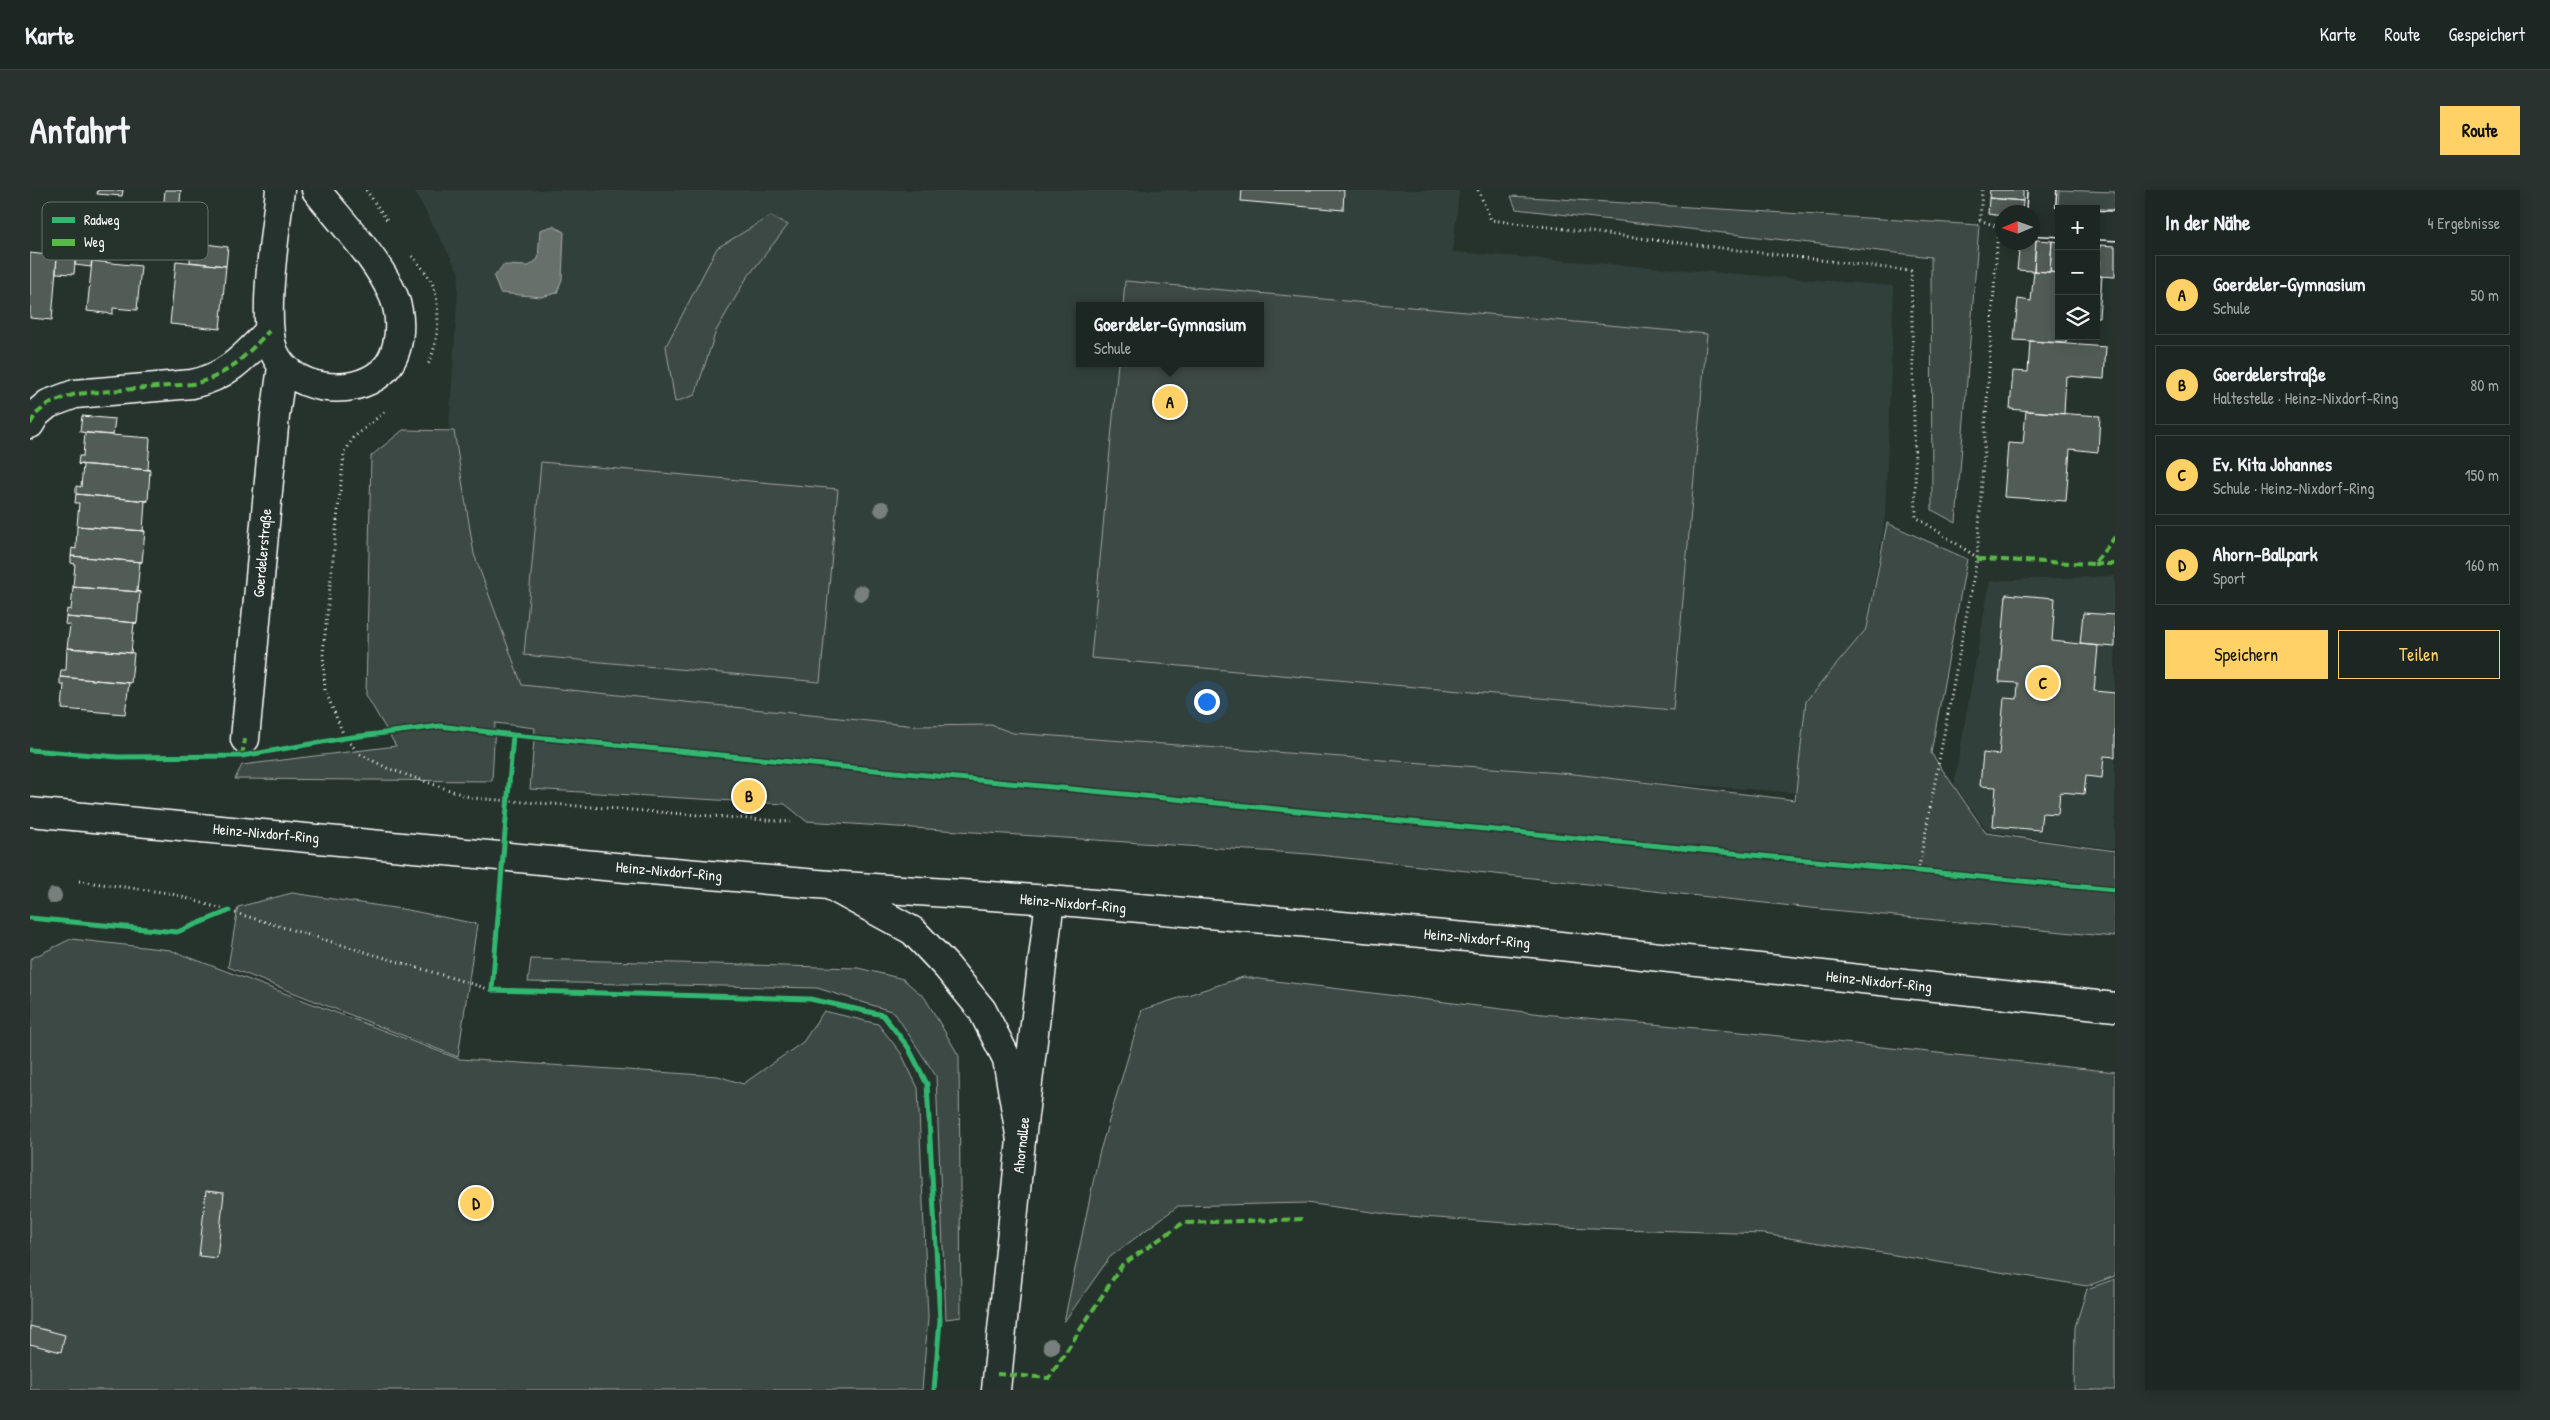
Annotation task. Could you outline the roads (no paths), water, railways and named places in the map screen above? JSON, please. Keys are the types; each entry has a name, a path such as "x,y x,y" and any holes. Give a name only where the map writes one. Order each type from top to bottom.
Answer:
{"main road":[{"path":"280,190 269,330 274,352 282,367 292,376 322,386 353,385 382,372 397,346 398,321 394,297 380,273 316,190"},
{"path":"2042,190 2040,221 2055,222"},
{"path":"2100,225 2115,226"},
{"path":"30,424 36,414 48,404 75,394 192,384 210,380 221,375 245,356 269,330"},
{"name":"Goerdelerstraße","path":"245,739 275,416 282,367"},
{"name":"Heinz-Nixdorf-Ring","path":"30,812 829,885 1050,900 1533,943 2115,1007"},
{"path":"829,885 912,931 947,967 982,1010 1007,1059 1021,1140"},
{"name":"Ahornallee","path":"996,1390 1021,1140 1050,900"}],"place":[{"name":"Goerdeler-Gymnasium","path":"1170,402"},
{"name":"Ev. Kita Johannes","path":"2043,683"},
{"name":"Goerdelerstraße","path":"749,796"},
{"name":"Ahorn-Ballpark","path":"476,1203"}]}
